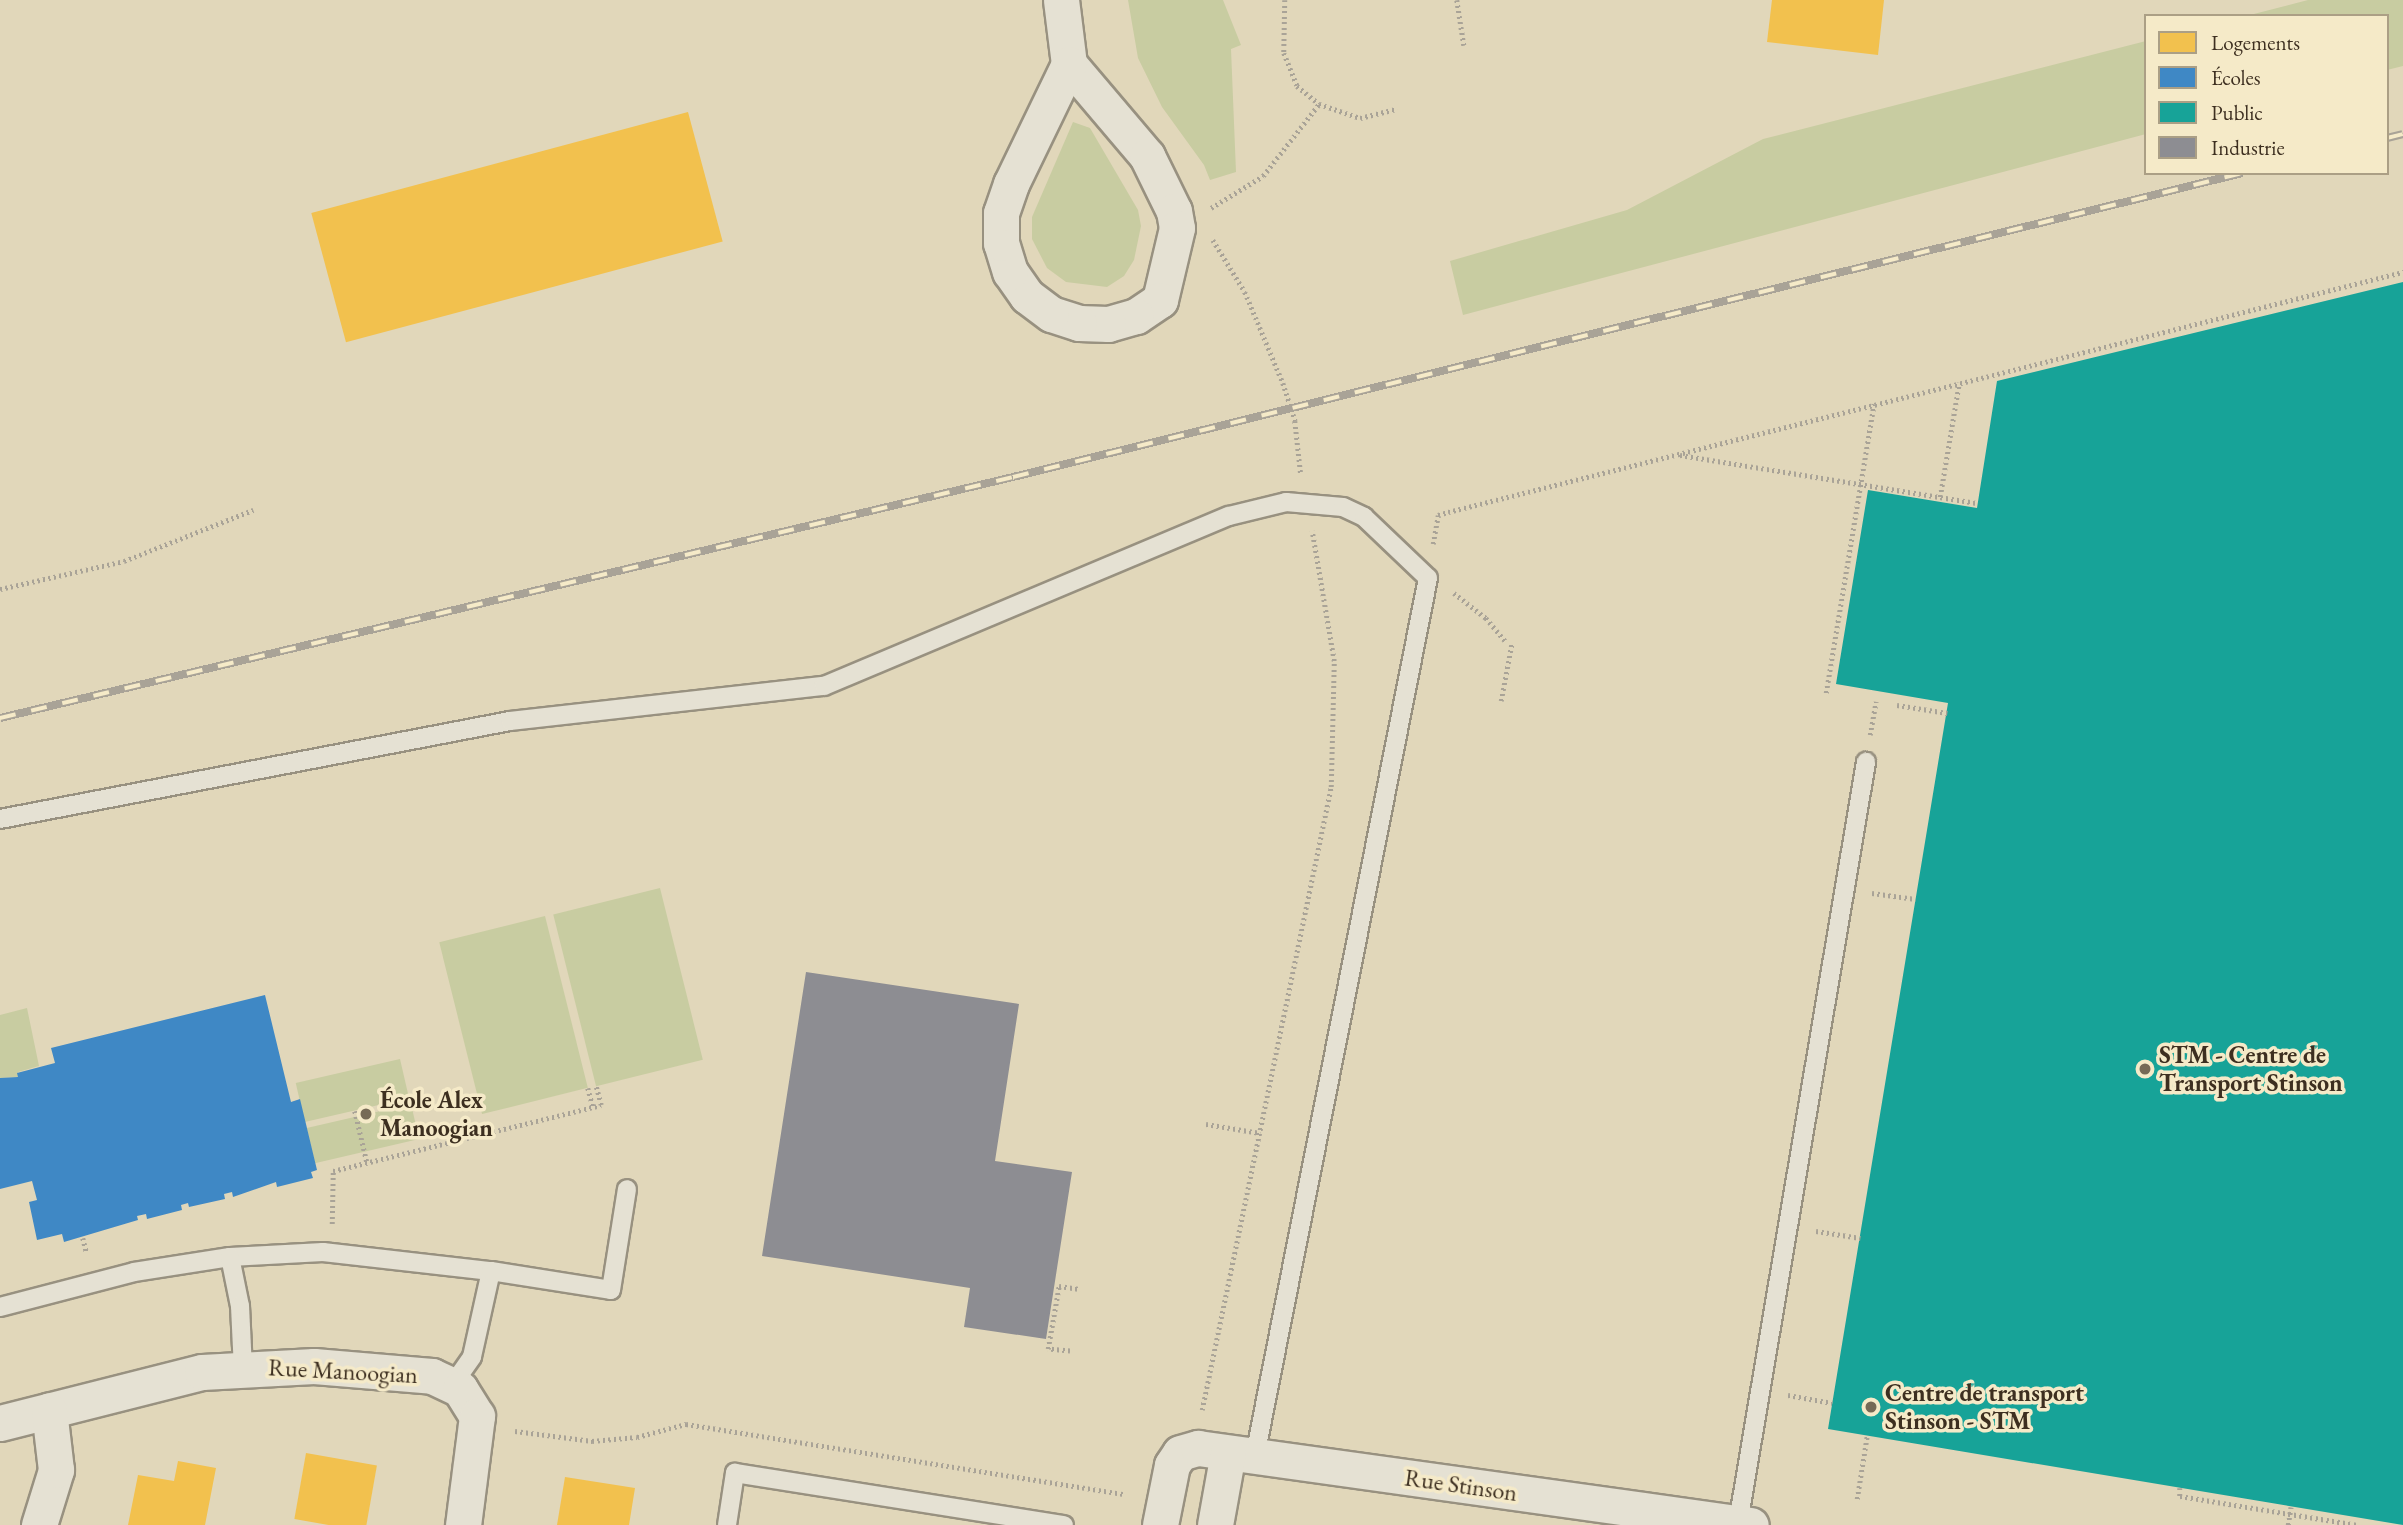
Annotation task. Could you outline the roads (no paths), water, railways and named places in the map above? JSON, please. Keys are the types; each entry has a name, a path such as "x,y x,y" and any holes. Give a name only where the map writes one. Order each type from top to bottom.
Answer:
{"street":[{"path":"1061,0 1069,64 1001,213 1001,243 1010,272 1027,296 1051,314 1079,323 1108,324 1136,316 1160,300 1192,231 1174,211 1147,156 1069,64"},
{"name":"Rue Manoogian","path":"0,1423 202,1372 243,1369 342,1367 432,1376 460,1391"},
{"path":"460,1391 478,1426 463,1525"},
{"path":"39,1525 55,1470 48,1410"},
{"name":"Rue Stinson","path":"1160,1525 1175,1459 1192,1449 1745,1524"},
{"path":"1215,1525 1241,1455"}],"lane":[{"path":"0,819 510,721 824,686 1229,516 1263,506 1305,503 1343,508 1364,517 1428,578 1241,1455"},
{"path":"1745,1524 1866,762"},
{"path":"0,1307 134,1272 230,1257 346,1254 491,1271 611,1290 627,1189"},
{"path":"230,1257 240,1306 243,1369"},
{"path":"460,1391 472,1357 491,1271"},
{"path":"727,1525 735,1474 1064,1525"}],"railway":[{"path":"2389,138 2403,134"},
{"path":"0,718 1013,477 2234,175"}],"place":[{"name":"STM - Centre de Transport Stinson","path":"2145,1069"},
{"name":"École Alex Manoogian","path":"366,1114"},
{"name":"Centre de transport Stinson - STM","path":"1871,1407"}]}
